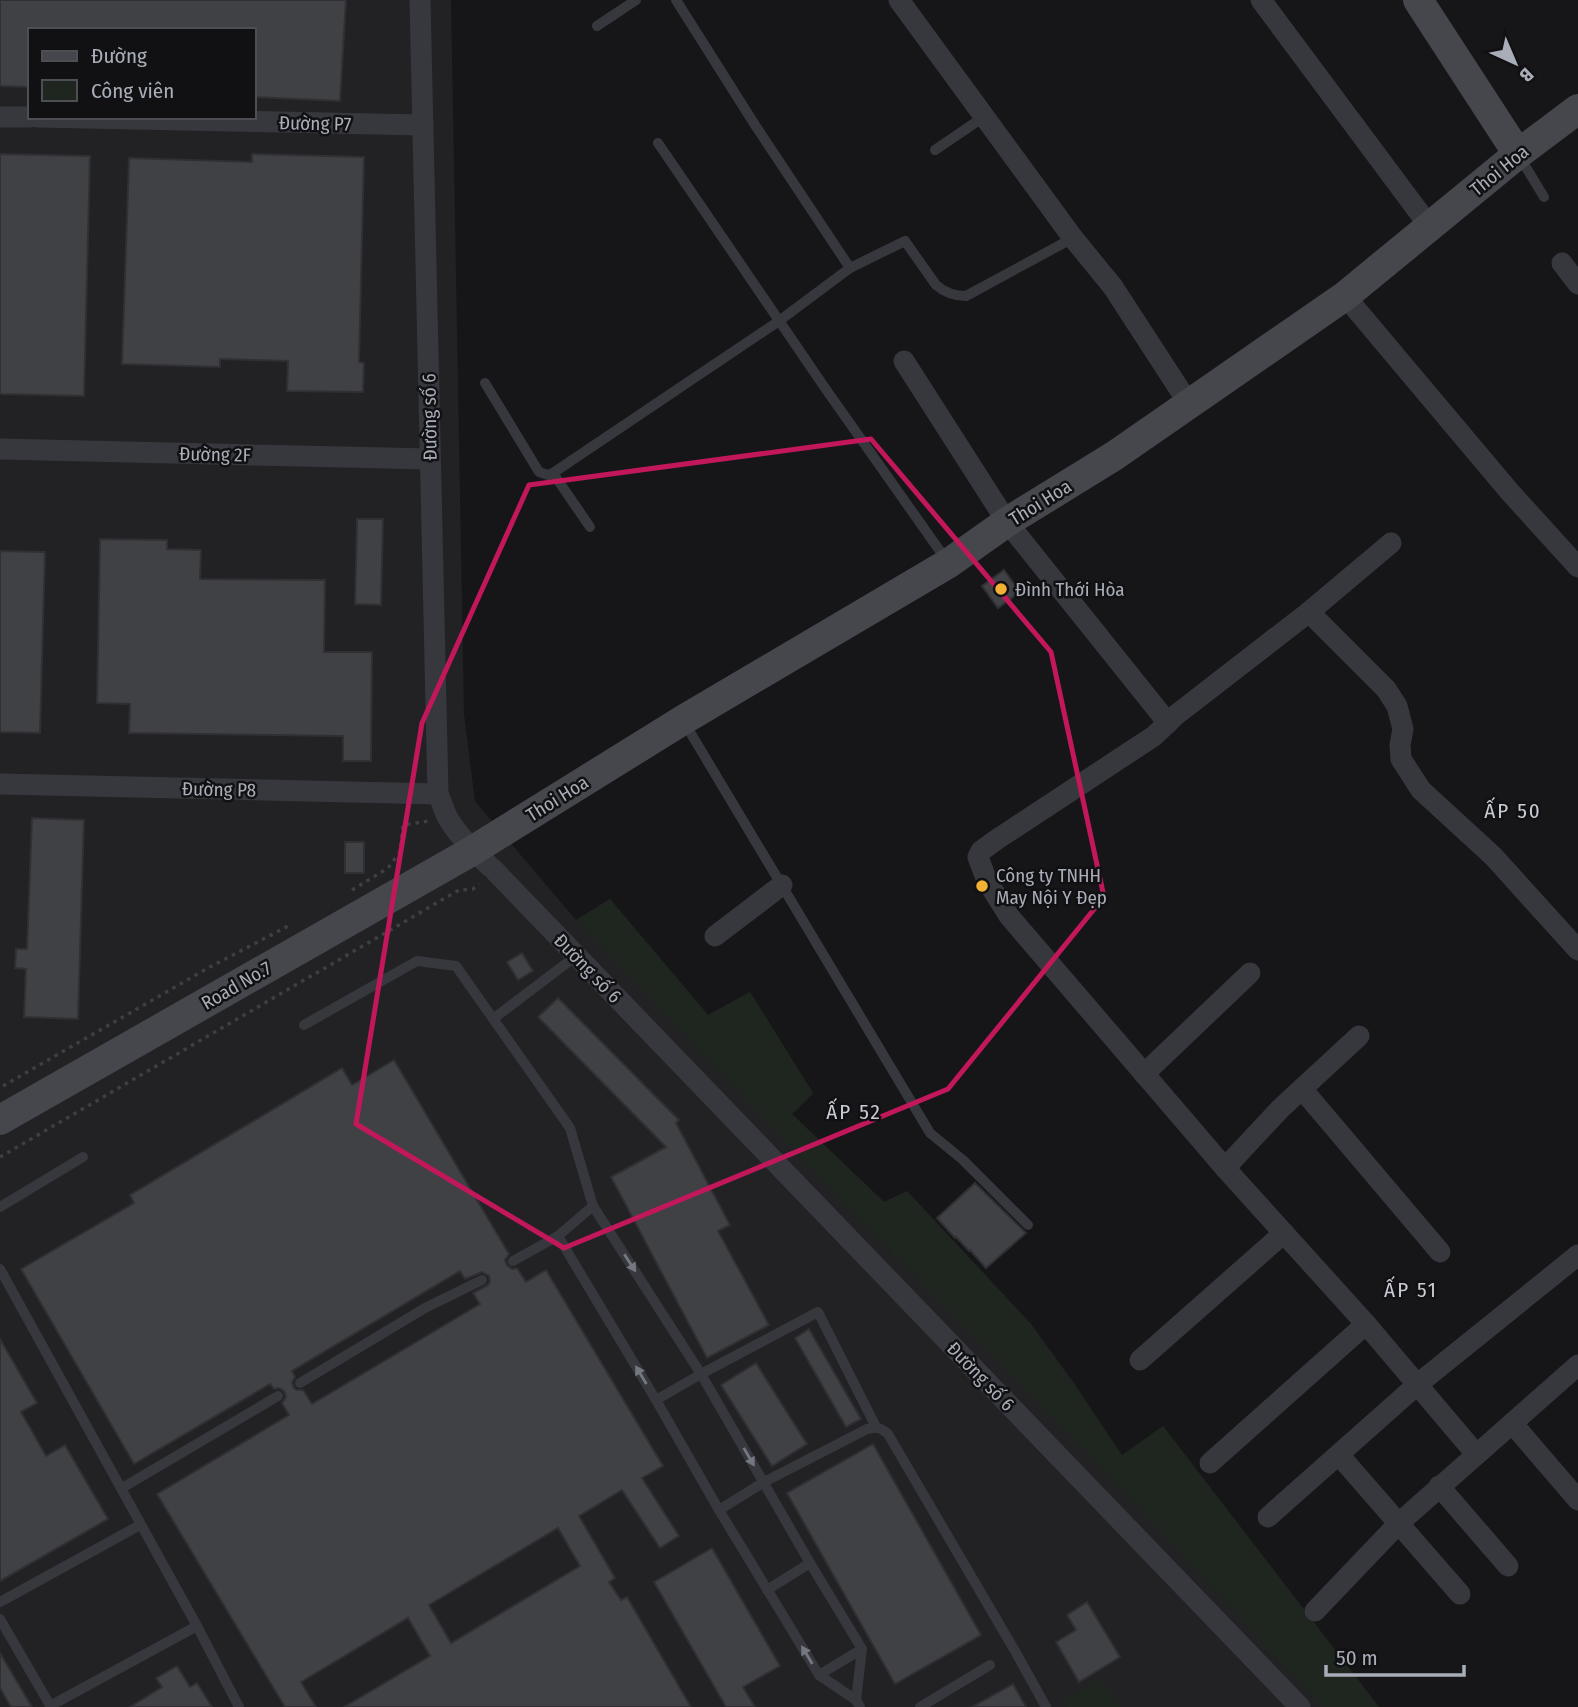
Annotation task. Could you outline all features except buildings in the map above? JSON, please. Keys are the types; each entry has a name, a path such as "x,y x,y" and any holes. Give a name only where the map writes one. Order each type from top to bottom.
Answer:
{"street":[{"name":"Đường số 6","path":"420,0 438,794 447,818 483,861 1300,1707"},
{"path":"899,0 1073,239 1113,287 1189,404"},
{"path":"1261,0 1430,227"},
{"path":"1418,0 1518,154"},
{"name":"Thoi Hoa","path":"483,861 683,720 949,563 1007,522 1114,456 1345,296 1518,154 1578,109"},
{"path":"0,117 28,117"},
{"name":"Đường P7","path":"134,119 423,125"},
{"path":"1562,263 1578,284"},
{"path":"1345,296 1500,481 1578,567"},
{"path":"904,361 1007,522 1168,723"},
{"name":"Đường 2F","path":"0,449 430,458"},
{"path":"1391,543 1154,736 996,840 981,851 978,857 987,881 1009,916 1225,1168 1366,1324 1476,1454"},
{"path":"1309,612 1386,689 1396,706 1403,729 1401,759 1421,790 1493,856 1578,950"},
{"name":"Đường P8","path":"0,783 438,794"},
{"name":"Road No.7","path":"0,1120 483,861"},
{"path":"715,936 782,885"},
{"path":"1144,1074 1250,973"},
{"path":"1225,1168 1280,1109 1359,1035"},
{"path":"1302,1089 1440,1252"},
{"path":"1140,1360 1284,1233"},
{"path":"1268,1517 1418,1384 1578,1255"},
{"path":"1210,1463 1366,1324"},
{"path":"1315,1611 1399,1523 1578,1365"},
{"path":"1512,1423 1578,1500"},
{"path":"1339,1455 1460,1594"},
{"path":"1439,1486 1508,1566"}],"lane":[{"path":"597,26 636,0"},
{"path":"676,0 850,268"},
{"path":"935,150 985,116"},
{"path":"658,143 949,563"},
{"path":"1518,154 1544,197"},
{"path":"485,383 539,472 548,475 779,321 850,268 905,241 936,285 946,292 963,296 1073,239"},
{"path":"553,473 590,527"},
{"path":"683,720 930,1133 963,1160 1028,1225"},
{"path":"493,1019 576,956"},
{"path":"304,1025 417,961 456,965 570,1128 593,1206 701,1374 862,1649 858,1703"},
{"path":"0,1207 83,1157"},
{"path":"513,1261 558,1236 593,1206"},
{"path":"558,1236 819,1675 858,1703"},
{"path":"0,1269 122,1488 239,1707"},
{"path":"300,1383 425,1308 482,1280"},
{"path":"656,1400 818,1312 876,1427"},
{"path":"122,1488 278,1396"},
{"path":"719,1510 764,1482 867,1429 882,1429 888,1434 1046,1707"},
{"path":"0,1602 140,1525"},
{"path":"767,1590 810,1563"},
{"path":"0,1619 50,1706 197,1626"},
{"path":"819,1675 862,1649"},
{"path":"920,1707 990,1665"}],"path":[{"path":"343,895 388,868 400,852 403,825 447,818"},
{"path":"0,1157 459,890 473,890 483,861"},
{"path":"3,1086 208,968 298,920"}],"highlighted area":[{"path":"871,439 1051,652 1104,897 948,1089 564,1248 356,1124 422,723 529,485"}],"shaded area":[{"path":"0,0 451,0 464,714 475,801 576,920 610,899 708,1015 750,992 813,1093 792,1114 884,1202 907,1191 1031,1324 1122,1455 1163,1426 1379,1707 0,1707"}],"green space":[{"path":"610,899 708,1015 750,992 813,1093 792,1114 884,1202 907,1191 1031,1324 1122,1455 1163,1426 1379,1707 1321,1707 1119,1486 858,1218 576,920"},
{"path":"1101,1677 1120,1707 1067,1707 1063,1701"}],"place":[{"name":"Đình Thới Hòa","path":"1001,589"},
{"name":"Công ty TNHH May Nội Y Đẹp","path":"982,886"}],"district":[{"name":"ẤP 50","path":"1513,811"},
{"name":"ẤP 52","path":"854,1112"},
{"name":"ẤP 51","path":"1411,1290"}]}
